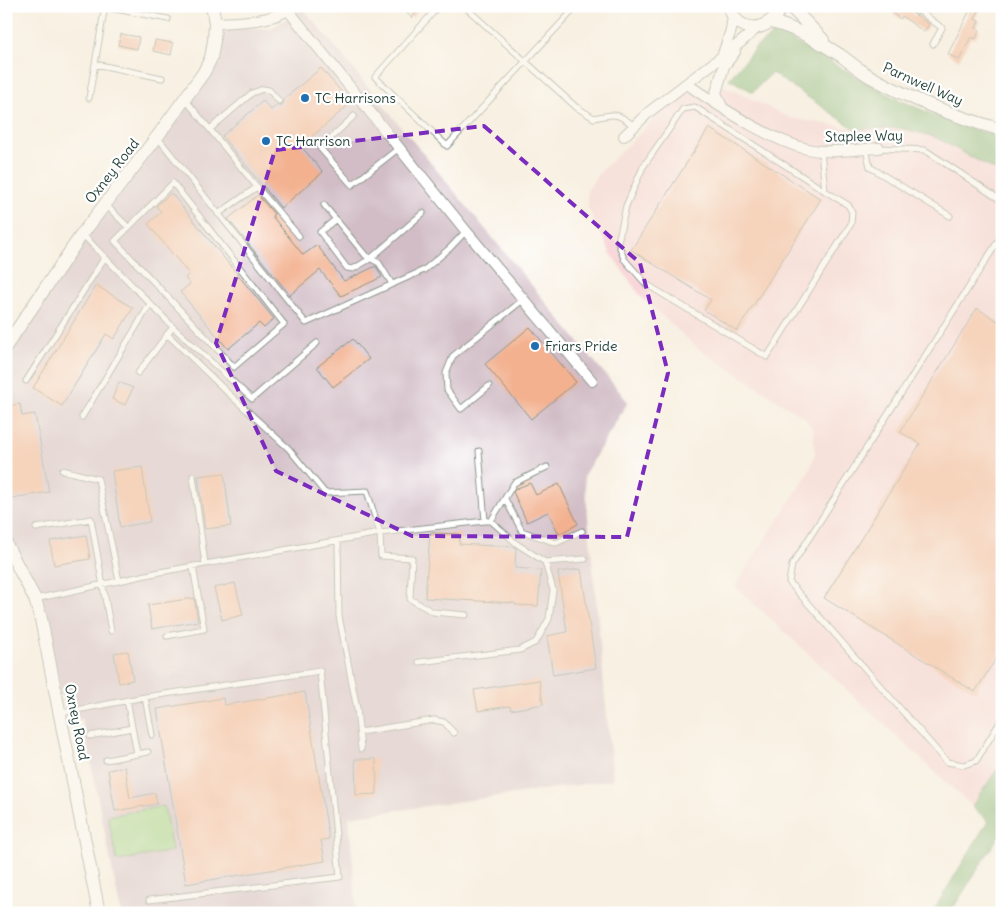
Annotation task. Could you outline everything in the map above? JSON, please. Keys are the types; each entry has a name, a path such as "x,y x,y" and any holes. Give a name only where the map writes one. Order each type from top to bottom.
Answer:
{"street":[{"name":"Oxney Road","path":"6,346 82,234 157,137 204,72 211,58 214,41 215,23 212,6"},
{"path":"624,136 649,112 722,57 758,27 771,22 778,15 781,6"},
{"name":"Parnwell Way","path":"790,6 838,54"},
{"path":"215,23 264,20 290,8 466,231 592,381"},
{"path":"731,11 744,25 758,27"},
{"path":"722,57 731,30 731,11"},
{"name":"Parnwell Way","path":"771,22 791,27 838,54 868,76 900,93 971,121 1002,130"},
{"path":"722,107 716,93 724,66 741,42"},
{"name":"Staplee Way","path":"687,84 772,136 797,146 821,151 879,148"},
{"name":"Oxney Road","path":"6,544 35,599 41,619 99,913"}],"lane":[{"path":"438,6 375,77 447,146 576,6"},
{"path":"464,6 576,106 594,118 608,114 621,116 634,127"},
{"path":"89,98 105,7 168,19"},
{"path":"918,8 942,28 933,44"},
{"path":"96,64 162,78"},
{"path":"210,128 252,93 259,90 269,90 279,101"},
{"path":"185,99 299,236"},
{"path":"695,107 825,190 848,205 852,212 851,224 767,357 646,284 624,259 618,242 626,206 643,166 684,109 695,107"},
{"path":"354,116 320,148 352,186 399,148"},
{"path":"157,137 306,324 424,270 450,248 466,231"},
{"name":"Staplee Way","path":"879,148 925,150 1002,201"},
{"path":"866,149 870,167 950,216"},
{"path":"821,151 825,190"},
{"path":"173,184 284,324 234,367 115,241 128,227 173,184"},
{"path":"218,214 258,187"},
{"path":"104,204 128,227"},
{"path":"324,204 366,256 379,263 392,284"},
{"path":"336,219 320,232 347,268 353,269 370,259 423,213"},
{"path":"82,234 173,327 252,400 317,342"},
{"path":"1002,235 792,565 789,582 947,762 964,765 976,761 1002,719"},
{"path":"26,381 105,256"},
{"path":"489,386 462,409 447,390 446,373 453,356 524,299"},
{"path":"82,417 150,304"},
{"path":"138,373 173,327"},
{"path":"167,334 289,448 325,493 367,491 380,533 381,556 412,558 410,599 433,612 466,615"},
{"path":"480,451 488,521 503,534 545,562 585,559"},
{"path":"35,599 205,564 380,533 488,521 505,499 514,483 548,467"},
{"path":"62,470 98,479 119,581"},
{"path":"193,476 205,564"},
{"path":"505,499 522,531 556,543 582,531"},
{"path":"36,528 91,519 111,631"},
{"path":"338,541 339,616 357,709 362,749"},
{"path":"419,662 520,650 536,642 550,619 553,590 545,562"},
{"path":"167,636 204,629 193,567"},
{"path":"60,713 145,697 320,671 340,877 149,900"},
{"path":"145,697 152,735"},
{"path":"127,700 137,754"},
{"path":"360,732 434,720 444,722 454,732"},
{"path":"90,736 132,728"},
{"path":"106,760 148,752"}],"highlighted area":[{"path":"484,126 640,263 668,373 627,537 412,536 276,471 216,343 275,150"}],"shaded area":[{"path":"303,8 628,402 584,475 613,780 349,817 357,913 121,913 82,719 69,722 38,598 6,538 6,355 81,243 220,63 226,25 270,29"},
{"path":"722,85 790,118 855,129 900,128 935,137 1002,174 1002,762 972,806 735,586 809,472 815,454 813,429 804,417 700,350 641,297 611,254 588,208 587,191 598,174 680,94"}],"green space":[{"path":"777,32 891,96 945,120 1002,138 1002,174 935,137 900,128 855,129 772,73 753,92 729,79 756,47"},
{"path":"1002,762 1002,831 950,913 932,913 988,821 972,806"},
{"path":"164,806 172,851 117,861 108,816"}],"building":[{"path":"399,6 422,6 412,18"},
{"path":"898,6 908,6 913,14 929,24 924,32 902,16 901,19 893,14"},
{"path":"971,8 979,11 975,19 979,21 976,28 980,30 975,39 971,37 959,60 948,54"},
{"path":"121,34 139,37 137,49 118,45"},
{"path":"155,40 173,43 171,55 153,51"},
{"name":"TC Harrison","path":"321,68 351,103 301,146 323,172 281,208 222,136 263,101 271,110 277,105 282,105 283,100"},
{"path":"709,128 821,199 737,331 704,310 711,300 631,250"},
{"path":"171,193 274,319 264,328 259,323 228,349 180,292 190,284 185,278 189,274 148,224 161,212 156,206"},
{"path":"258,195 303,255 317,245 344,281 376,266 382,277 341,296 320,270 290,295 228,219"},
{"path":"96,285 133,308 114,339 106,334 62,406 33,388"},
{"path":"977,308 1002,324 1002,649 975,692 824,598 920,444 900,432"},
{"path":"530,327 576,382 531,419 485,364"},
{"path":"353,339 369,359 333,387 317,367"},
{"path":"119,382 133,388 125,405 112,399"},
{"path":"20,404 22,416 35,414 49,492 6,499 6,406"},
{"path":"142,467 150,522 120,527 112,471"},
{"path":"224,473 231,526 205,529 198,476"},
{"path":"530,483 536,495 559,484 578,524 559,534 548,512 527,522 513,492 515,489"},
{"path":"430,533 460,534 459,544 516,548 515,568 541,570 538,606 425,598"},
{"path":"86,535 90,559 54,565 50,541"},
{"path":"581,569 596,668 553,675 547,636 567,632 558,572"},
{"path":"235,583 243,615 222,620 214,588"},
{"path":"194,598 198,621 152,629 148,605"},
{"path":"128,651 133,680 119,683 114,653"},
{"path":"539,680 543,704 511,710 510,706 478,711 474,690"},
{"path":"305,692 329,839 321,840 325,861 186,884 157,709 223,698 224,705"},
{"path":"355,759 376,759 377,794 356,795"},
{"path":"125,767 130,798 155,793 157,804 115,811 108,770"}],"place":[{"name":"TC Harrisons","path":"305,98"},
{"name":"TC Harrison","path":"266,141"},
{"name":"Friars Pride","path":"535,346"}]}
